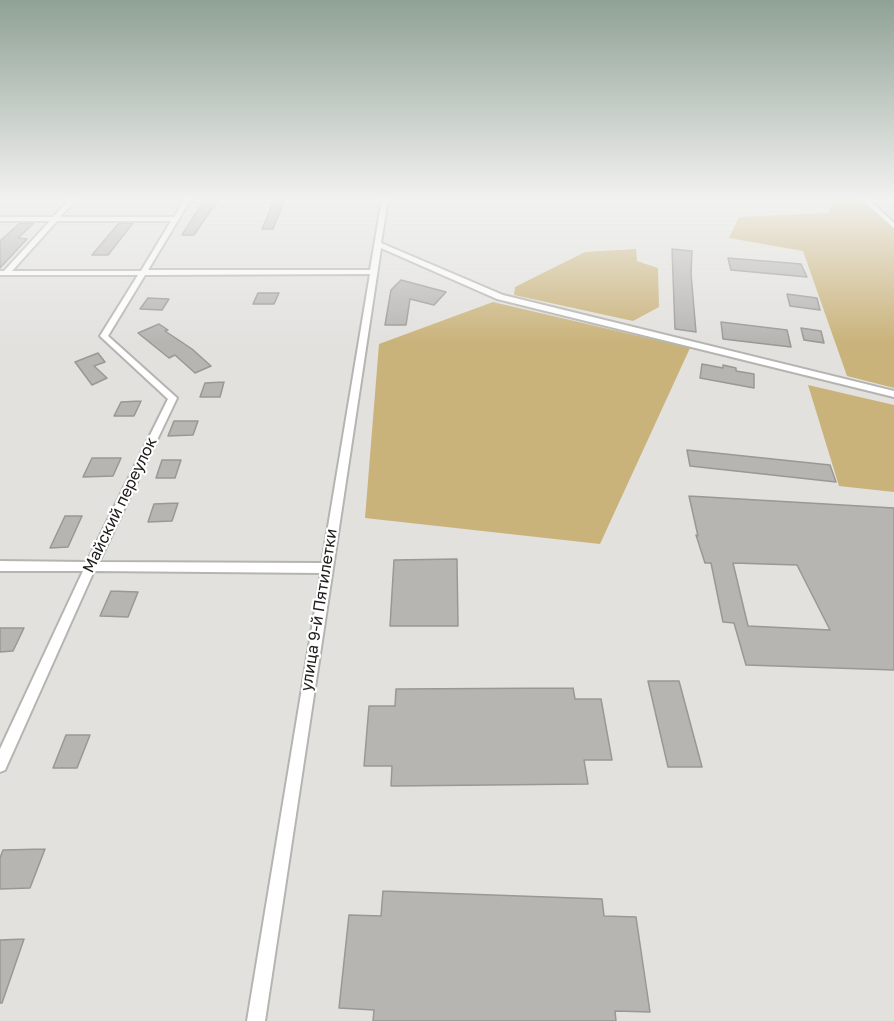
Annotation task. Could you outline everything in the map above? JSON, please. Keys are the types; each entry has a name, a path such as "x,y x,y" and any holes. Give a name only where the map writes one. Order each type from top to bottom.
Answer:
{"street":[{"path":"3,273 28,247"},
{"path":"142,273 159,247"},
{"name":"улица 9-й Пятилетки","path":"256,1021 378,247"},
{"path":"384,247 500,297 894,394"},
{"path":"3,273 374,272"},
{"name":"Майский переулок","path":"0,765 91,566 172,398 104,336 142,273"},
{"path":"0,566 326,568"}],"shaded area":[{"path":"778,247 894,247 894,388 847,376 803,251"},
{"path":"636,249 637,261 658,268 659,307 633,321 514,295 515,287 585,252"},
{"path":"493,302 690,348 600,544 365,518 379,344"},
{"path":"808,385 894,405 894,492 839,486"}],"building":[{"path":"0,247 20,247 0,268"},
{"path":"99,247 115,247 108,255 92,255"},
{"path":"672,249 692,251 691,274 696,332 675,329"},
{"path":"728,258 801,264 807,277 731,270"},
{"path":"401,280 446,292 434,305 410,299 406,325 385,325 391,290"},
{"path":"258,293 279,293 274,304 253,304"},
{"path":"787,294 817,298 820,310 790,306"},
{"path":"148,298 169,299 162,310 140,309"},
{"path":"721,322 787,330 791,347 723,339"},
{"path":"159,324 211,366 195,373 175,355 169,358 138,333"},
{"path":"801,328 821,331 824,343 804,340"},
{"path":"98,353 105,362 94,366 107,378 92,385 75,362"},
{"path":"702,364 723,368 723,365 736,368 736,371 754,374 754,388 700,378"},
{"path":"224,382 220,397 200,397 205,383"},
{"path":"141,401 134,416 114,416 121,402"},
{"path":"174,421 198,421 193,435 168,436"},
{"path":"687,450 830,465 836,482 690,466"},
{"path":"92,458 121,458 113,476 83,477"},
{"path":"162,460 181,460 175,478 156,478"},
{"path":"689,496 894,508 894,670 746,665 734,623 723,622 711,563 705,563 696,535 698,536","holes":["733,563 797,565 830,630 748,626"]},
{"path":"178,503 172,521 148,522 154,504"},
{"path":"65,516 82,516 68,547 50,548"},
{"path":"457,559 458,626 390,626 394,560"},
{"path":"111,591 138,592 128,617 100,616"},
{"path":"0,628 24,628 13,651 0,652"},
{"path":"648,681 679,681 702,767 668,767"},
{"path":"573,688 575,699 601,699 612,760 584,760 588,784 391,786 392,766 364,766 369,706 395,706 396,689"},
{"path":"66,735 90,735 77,768 53,768"},
{"path":"45,849 30,888 0,889 0,858 3,850"},
{"path":"383,891 602,899 604,916 636,917 650,1012 615,1011 616,1021 373,1021 374,1010 339,1008 349,915 381,916"},
{"path":"24,939 2,1003 0,1003 0,940"}]}
